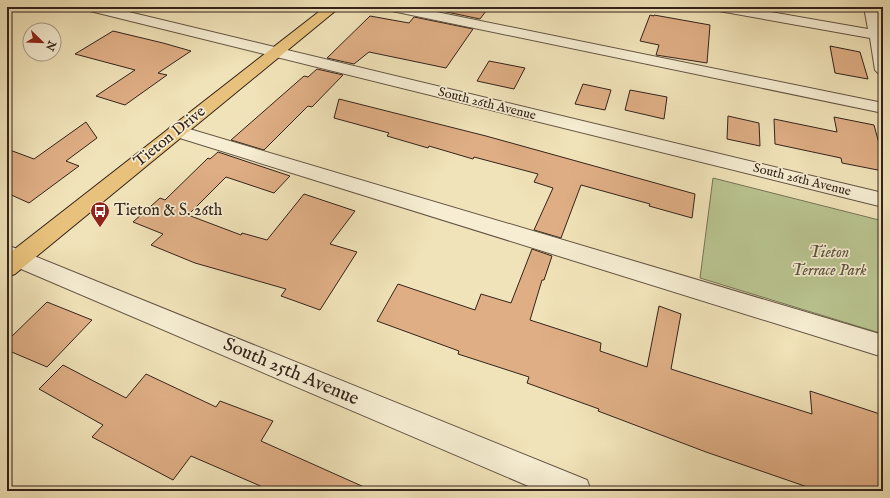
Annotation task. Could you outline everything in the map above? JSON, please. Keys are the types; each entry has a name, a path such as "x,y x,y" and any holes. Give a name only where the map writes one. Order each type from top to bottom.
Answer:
{"main road":[{"name":"Tieton Drive","path":"11,260 176,132 333,7"}],"street":[{"name":"South 26th Avenue","path":"91,7 274,53 883,200"},
{"path":"392,7 883,108"},
{"path":"719,7 876,35"},
{"path":"871,7 883,70"},
{"path":"176,132 883,346"},
{"name":"South 25th Avenue","path":"11,260 576,491"}],"green space":[{"name":"Tieton Terrace Park","path":"713,178 883,221 883,334 700,278"}],"building":[{"path":"423,7 489,7 480,19"},
{"path":"650,15 710,25 707,63 656,55 659,45 640,41"},
{"path":"370,16 409,23 414,17 473,29 446,68 369,52 354,64 327,58"},
{"path":"113,31 191,51 158,73 167,75 125,105 96,96 135,70 75,54"},
{"path":"830,46 860,52 868,79 835,73"},
{"path":"489,61 525,68 514,89 477,81"},
{"path":"317,69 343,75 312,107 308,106 264,150 231,140 304,76 308,77"},
{"path":"583,84 611,90 605,110 575,104"},
{"path":"630,90 667,97 664,119 625,110"},
{"path":"339,99 486,136 695,194 692,218 649,206 650,204 581,185 561,238 534,230 553,188 534,182 538,174 474,157 473,159 429,146 428,148 387,136 389,133 334,118"},
{"path":"728,116 759,123 760,146 727,139"},
{"path":"834,117 874,125 883,158 883,171 842,163 841,158 775,144 774,119 837,132"},
{"path":"86,122 97,138 66,161 79,166 29,203 7,193 7,149 34,159"},
{"path":"218,152 290,176 274,193 226,177 188,215 241,235 242,233 267,240 304,194 355,211 330,244 357,252 320,310 281,296 286,289 195,263 151,245 163,234 133,222 160,198 165,200 208,158 210,159"},
{"path":"532,249 552,256 544,280 542,280 530,320 601,343 600,351 647,367 659,306 681,314 671,369 812,414 810,391 883,415 883,491 819,491 706,452 598,411 599,409 527,383 529,377 458,354 459,351 377,321 398,284 475,310 481,294 511,303"},
{"path":"47,302 92,320 47,367 7,350 7,341"},
{"path":"63,365 126,398 146,374 216,407 220,401 273,421 261,441 373,491 272,491 191,456 173,480 92,437 103,425 39,389"}],"place":[{"name":"Tieton & S. 26th","path":"100,228"}]}
